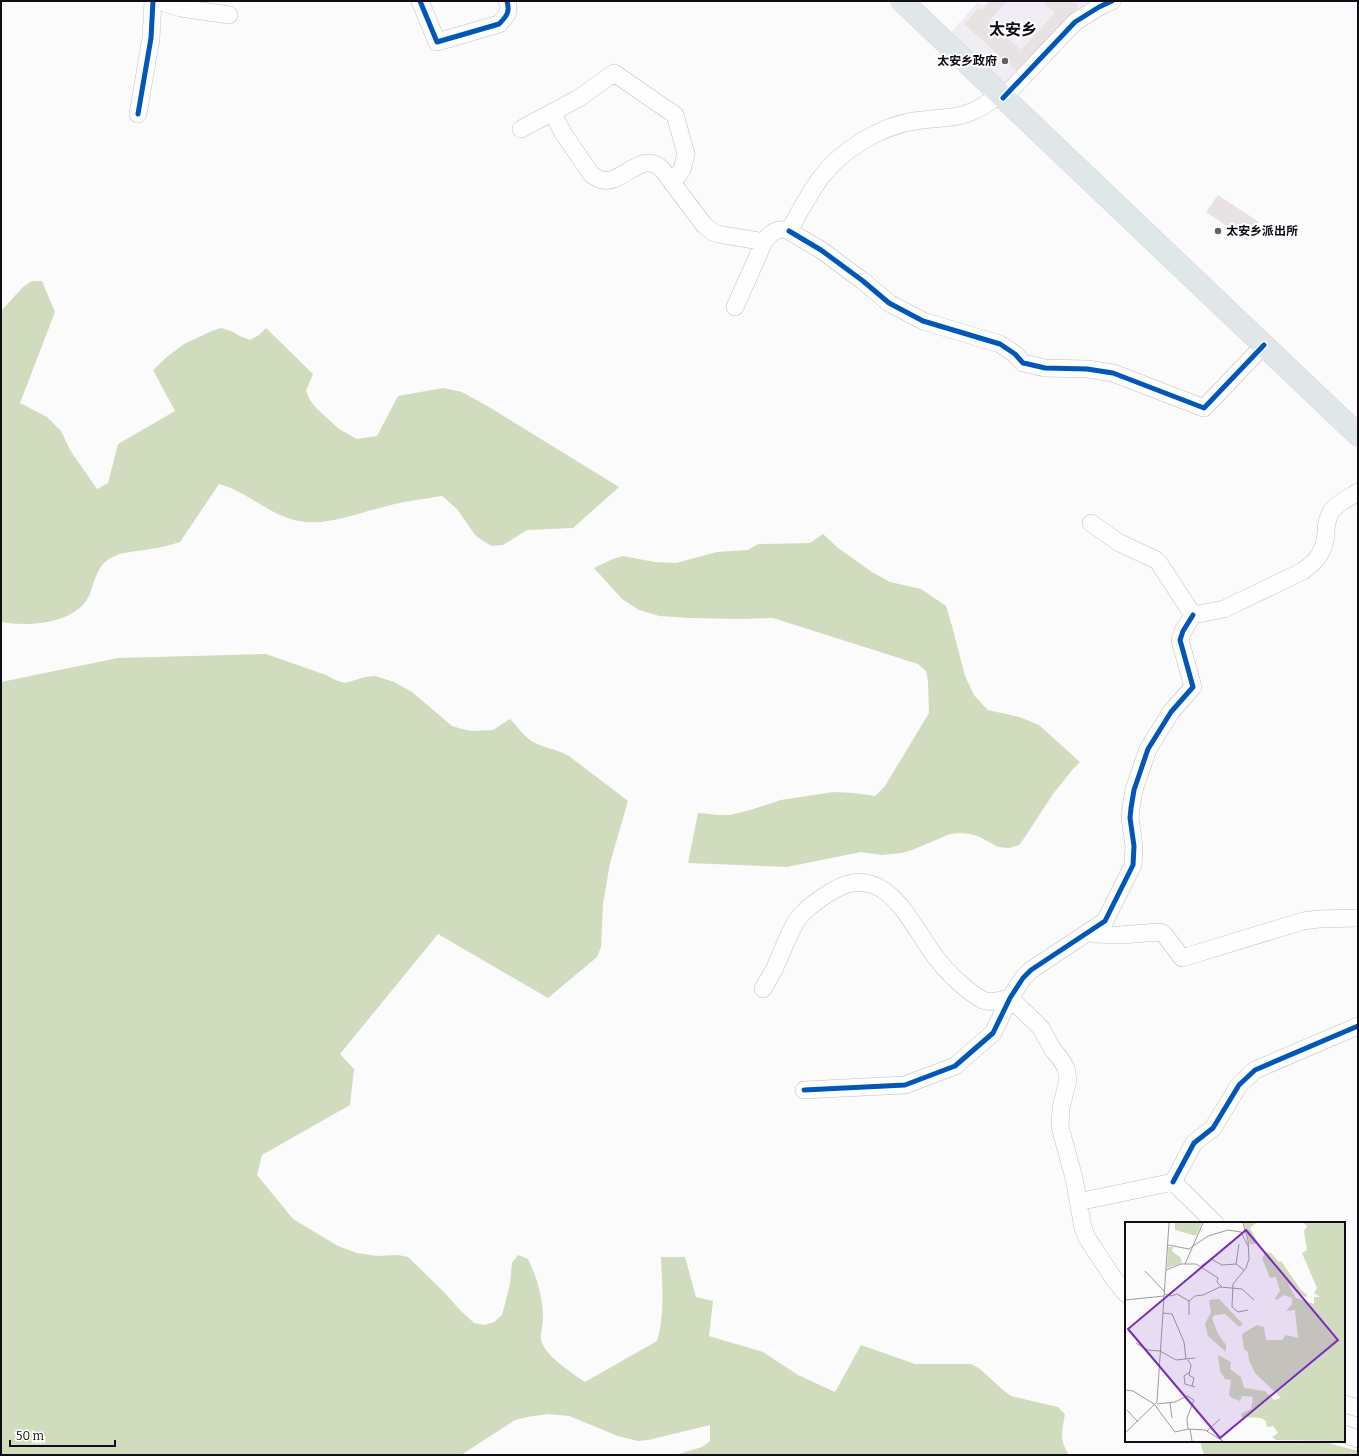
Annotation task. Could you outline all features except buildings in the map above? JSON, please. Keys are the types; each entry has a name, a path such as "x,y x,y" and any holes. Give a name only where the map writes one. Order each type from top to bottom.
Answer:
{"main road":[{"path":"902,1 1358,435"}],"street":[{"path":"138,114 151,38 153,1"},
{"path":"158,1 181,8 229,15"},
{"path":"420,1 437,42 499,24 507,17 509,12 507,1"},
{"path":"788,231 822,176 842,156 861,142 876,134 913,121 951,118 970,113 1001,96 1075,22 1093,10 1112,1"},
{"path":"521,129 579,98 614,73 675,115 686,154 682,170 672,183"},
{"path":"552,112 563,133 591,174 595,177 600,180 611,180 631,168 647,163 653,163 658,165 704,225 713,232 764,242"},
{"path":"735,307 764,242 776,231 782,229 821,250 863,281 889,303 923,321 1000,344 1015,354 1023,363 1045,368 1087,369 1113,373 1204,408 1264,345"},
{"path":"804,1090 905,1085 955,1066 993,1033 1010,998 1023,978 1031,970 1105,921 1133,865 1135,855 1130,818 1131,808 1134,790 1148,749 1171,712 1193,688 1180,640 1192,615 1224,608 1303,571 1314,563 1324,546 1327,523 1330,514 1335,507 1358,492"},
{"path":"1091,523 1118,542 1156,560 1192,615"},
{"path":"762,989 776,967 801,914 812,904 839,887 848,883 859,882 879,887 898,904 912,921 926,943 948,972 968,990 986,1001 1010,998"},
{"path":"1089,932 1095,934 1120,935 1160,932 1164,934 1182,958 1303,921 1358,918"},
{"path":"1010,998 1041,1028 1053,1050 1066,1068 1068,1079 1061,1108 1060,1128 1074,1178 1087,1238 1125,1293"},
{"path":"1078,1202 1173,1182 1194,1143 1213,1128 1239,1085 1255,1070 1358,1026"},
{"path":"1173,1182 1214,1222"},
{"path":"1345,1404 1358,1408"},
{"path":"1345,1434 1358,1439"}],"shaded area":[{"name":"太安乡政府","path":"987,1 1105,1 1007,88 949,34 978,2 983,6"}],"green space":[{"path":"32,281 42,281 55,312 20,403 47,417 61,431 70,450 97,489 108,483 118,444 175,411 153,370 184,344 221,328 250,340 259,335 266,328 313,374 306,391 316,408 339,429 357,439 377,436 398,396 443,388 462,392 489,407 619,487 573,528 527,530 503,545 492,546 475,535 457,509 442,496 394,504 341,519 306,522 284,517 229,487 219,484 180,542 158,548 124,553 109,559 99,571 89,596 73,613 62,618 37,623 24,624 1,622 1,311 23,287"},
{"path":"823,534 838,548 872,572 890,582 921,589 946,606 965,676 974,695 988,710 1019,717 1039,725 1080,762 1053,794 1019,845 1009,848 998,847 980,837 960,833 950,834 902,853 882,855 861,852 787,867 688,863 698,813 730,815 781,800 833,792 875,796 885,786 929,713 928,681 926,671 918,664 773,618 689,618 659,616 639,610 622,599 594,568 623,556 655,562 676,563 717,552 748,550 758,544 810,543"},
{"path":"266,654 345,683 365,677 375,676 394,682 412,692 452,726 462,729 472,731 493,730 510,719 530,740 569,756 628,801 610,863 603,904 601,947 597,957 548,998 438,934 340,1054 354,1069 350,1105 262,1155 257,1175 293,1219 338,1246 357,1253 377,1256 398,1255 408,1257 474,1323 484,1325 494,1322 502,1315 510,1284 512,1263 518,1255 528,1259 537,1280 541,1295 543,1318 541,1340 553,1358 585,1382 657,1341 660,1331 662,1310 661,1257 685,1257 696,1297 713,1301 709,1336 763,1352 798,1375 835,1392 861,1345 915,1364 971,1364 980,1369 1011,1396 1058,1407 1065,1414 1062,1435 1064,1445 1069,1455 675,1455 702,1447 710,1441 710,1425 638,1441 618,1436 569,1416 548,1414 515,1420 461,1455 1,1455 1,682 118,658"},
{"path":"1200,1442 1325,1442 1358,1451 1358,1455 1204,1455"}],"cycle path":[{"path":"138,114 151,38 153,1"},
{"path":"420,1 437,42 499,24 507,14 507,1"},
{"path":"1003,98 1075,22 1112,1"},
{"path":"789,231 821,250 863,281 889,303 923,321 1000,344 1015,354 1023,363 1045,368 1087,369 1113,373 1204,408 1264,345"},
{"path":"804,1090 905,1085 955,1066 993,1033 1010,998 1023,978 1031,970 1105,921 1133,865 1134,846 1130,818 1131,808 1134,790 1148,749 1171,712 1193,687 1180,640 1183,631 1193,615"},
{"path":"1173,1182 1194,1143 1213,1128 1239,1085 1255,1070 1358,1026"}],"place":[{"name":"太安乡政府","path":"1005,61"},
{"name":"太安乡派出所","path":"1218,231"}],"district":[{"name":"太安乡","path":"1013,29"}]}
